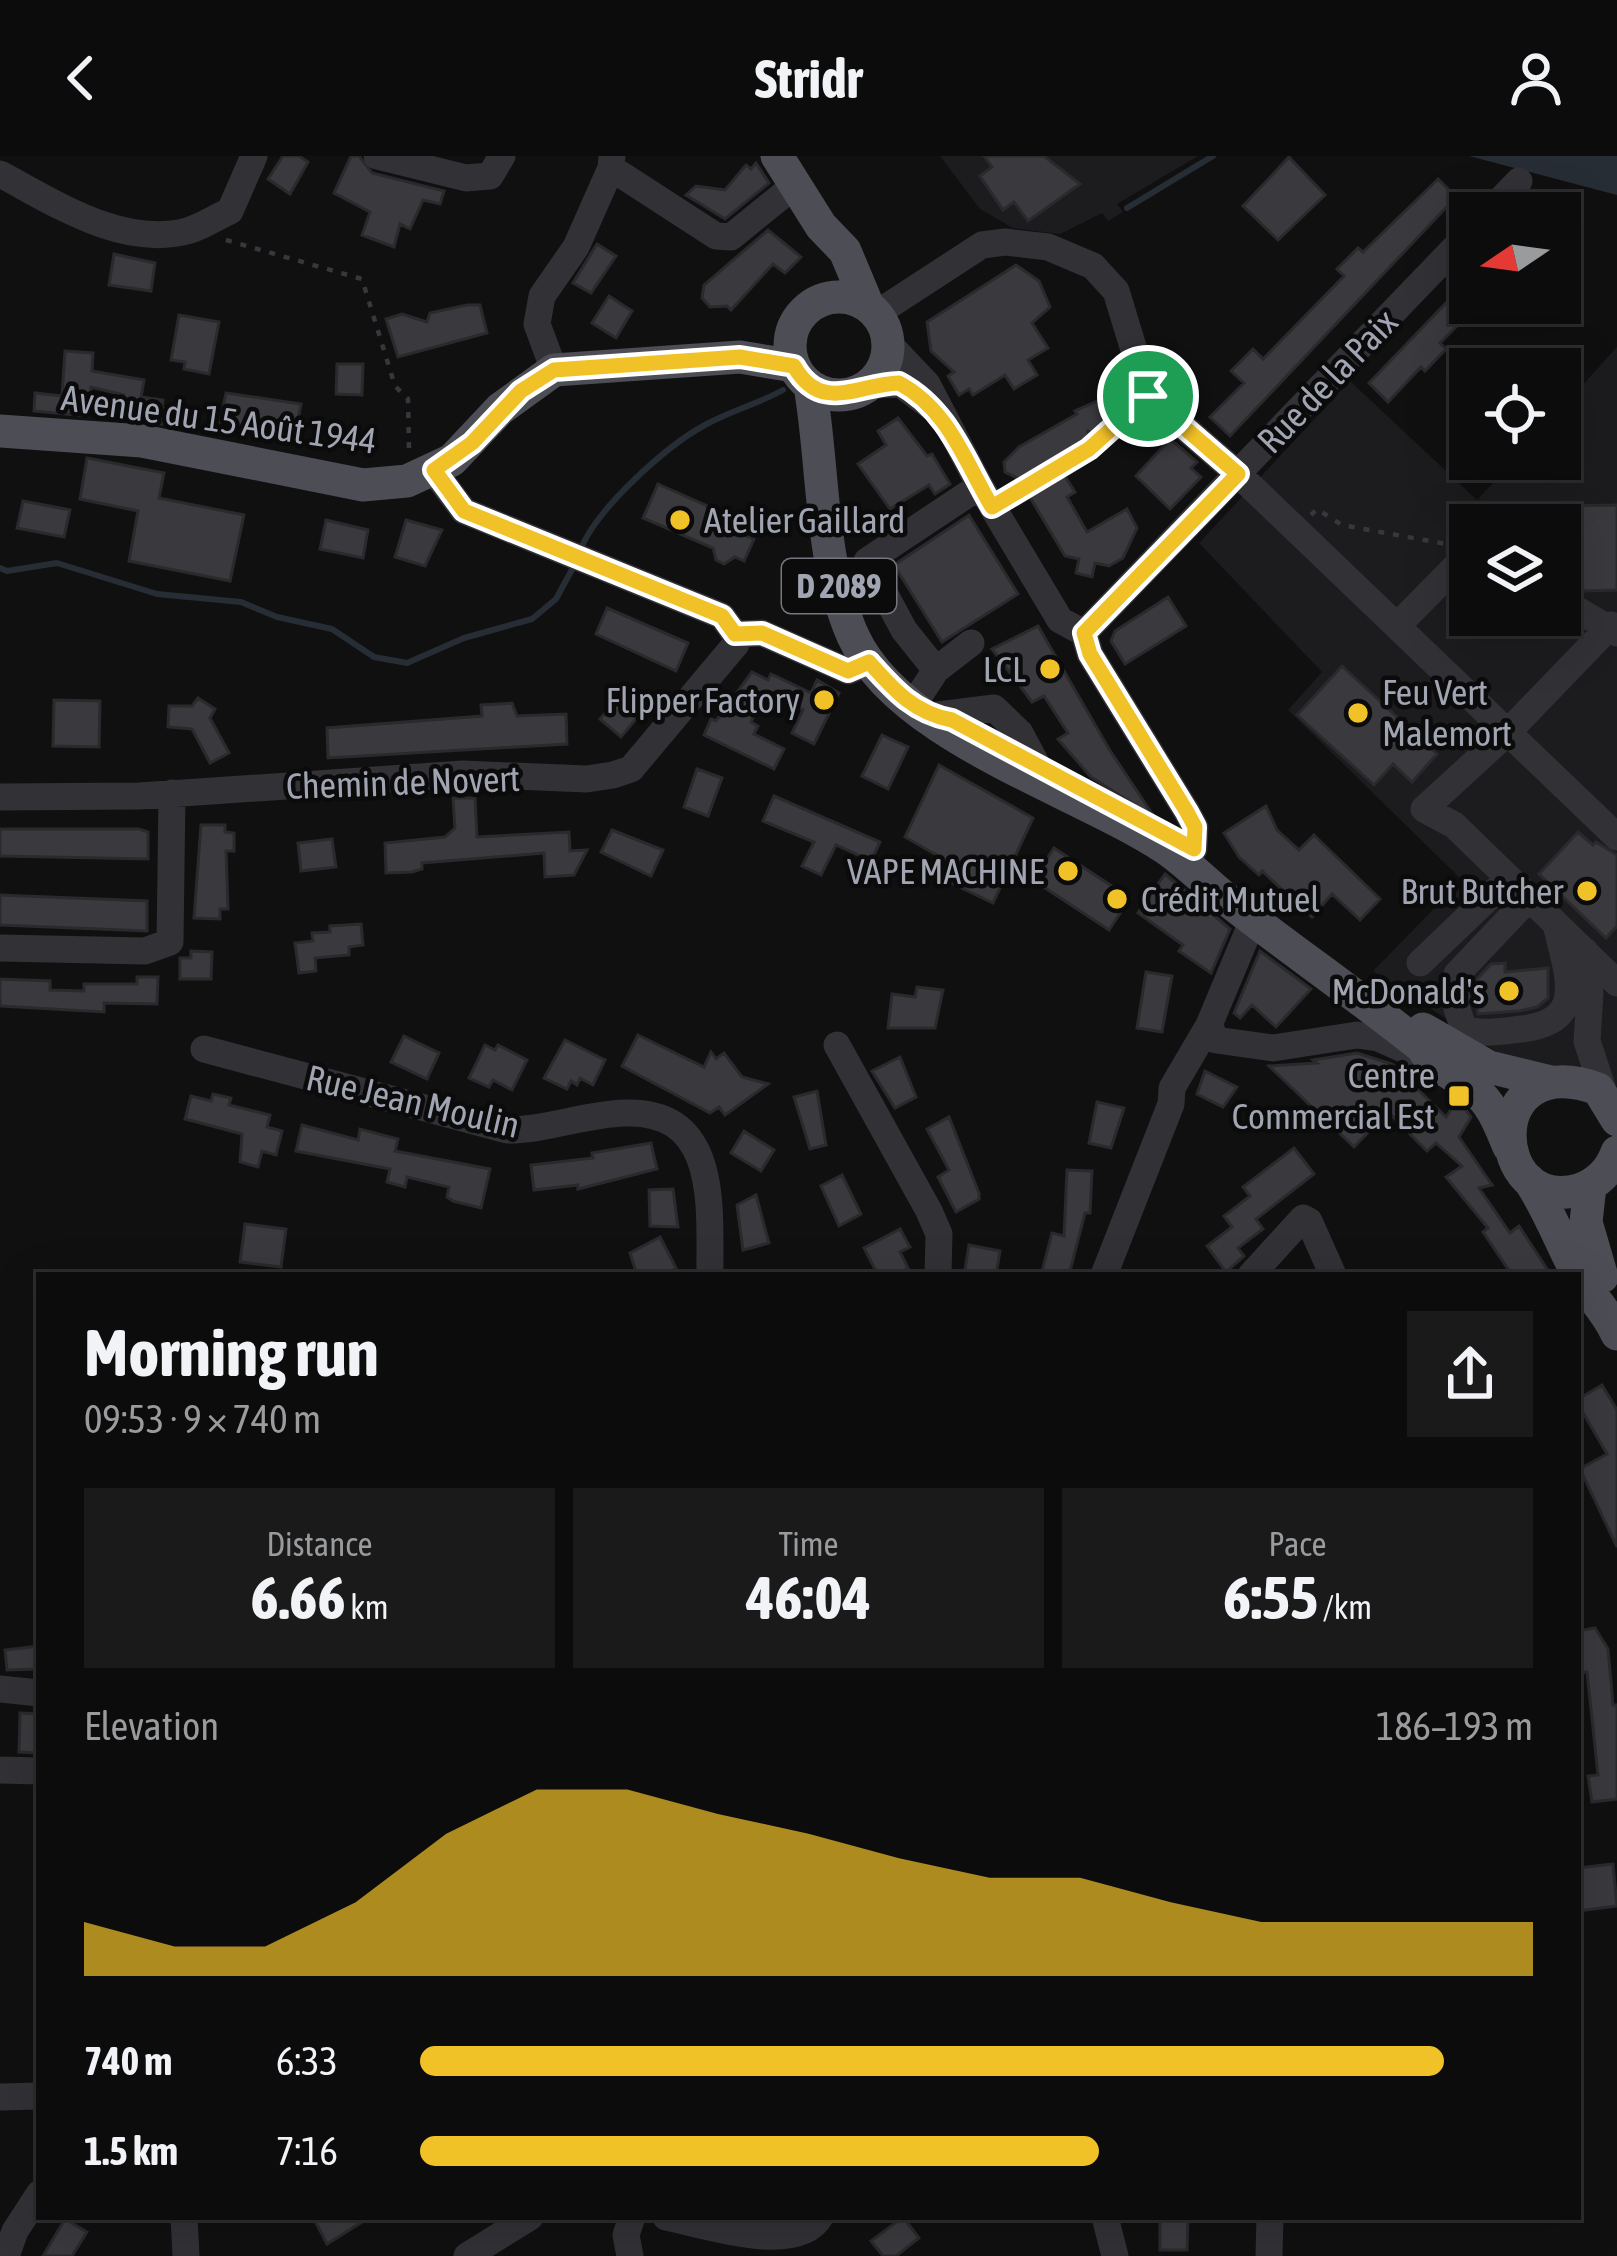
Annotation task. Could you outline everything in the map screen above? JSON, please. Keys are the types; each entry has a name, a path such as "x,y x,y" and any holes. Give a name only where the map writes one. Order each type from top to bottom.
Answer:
{"main road":[{"path":"777,156 821,226 845,251 878,321 880,375 834,422 821,459"},
{"path":"740,357 794,327 820,301 829,285 830,258 821,226"},
{"path":"820,301 845,297 878,321"},
{"path":"794,327 790,353 802,376"},
{"path":"420,475 472,443 521,391 554,370 740,357 802,376 823,393 861,390"},
{"name":"D 2089","path":"802,376 821,459 837,577 853,635 869,662 946,730 1178,846 1253,920 1424,1048 1427,1058 1475,1089 1494,1112 1509,1148"},
{"name":"Avenue du 15 Août 1944","path":"0,431 142,441 363,484 420,475"},
{"name":"D 2089","path":"921,711 952,720 1178,846 1274,918 1298,929 1428,1033 1489,1067 1553,1082"},
{"path":"1578,1272 1551,1212 1509,1148 1514,1110 1524,1097 1553,1082 1582,1084 1613,1108"},
{"path":"1610,1320 1586,1222 1590,1186 1617,1154"},
{"path":"1528,1180 1558,1192 1590,1186"},
{"path":"1581,1278 1610,1320"}],"street":[{"path":"0,174 74,213 136,234 186,231 230,211 254,156"},
{"path":"377,156 428,162 466,178 490,176 502,156"},
{"path":"554,370 537,324 542,296 576,247 611,162 716,236 731,236 795,185"},
{"path":"1509,192 1520,181"},
{"path":"1178,846 1195,827 1187,812 1090,654 1084,633 1060,620 920,373 878,321 982,245 1005,242 1048,247 1093,266 1116,291 1148,396 1238,474 1617,837"},
{"name":"Rue de la Paix","path":"1084,633 1449,254"},
{"path":"861,390 899,383 940,414"},
{"path":"420,475 464,511 722,616 735,634 762,633 848,671 869,662"},
{"path":"936,670 904,630 867,561 986,496"},
{"path":"1397,626 1449,563"},
{"path":"1581,611 1614,629 1424,809 1454,825 1617,982"},
{"name":"Chemin de Novert","path":"0,797 172,794 463,774 587,779 613,775 631,769 674,722 736,644 735,634"},
{"path":"921,711 936,670 971,643"},
{"path":"0,948 145,951 170,941 172,794"},
{"path":"1519,888 1457,974 1457,1009 1464,1029 1523,1029 1563,1017 1568,1000 1556,924"},
{"path":"1420,963 1519,888"},
{"path":"1171,1104 1172,1088 1210,1024 1253,920"},
{"path":"1585,951 1588,1028 1613,1108"},
{"path":"1553,1082 1588,1028 1617,1002"},
{"path":"1210,1024 1216,1040 1241,1045 1292,1047 1358,1035 1427,1058"},
{"path":"837,1045 939,1234 938,1272"},
{"path":"1105,1272 1171,1104 1204,1057 1241,1045"},
{"name":"Rue Jean Moulin","path":"204,1049 507,1130 541,1130 626,1113 661,1118 693,1139 708,1178 710,1272"},
{"path":"1254,1272 1303,1218 1309,1221 1332,1272"},
{"path":"0,1689 36,1693"},
{"path":"0,1770 36,1771"},
{"path":"0,2097 36,2096"},
{"path":"6,2256 15,2231 36,2199"},
{"path":"184,2220 186,2256"},
{"path":"467,2256 525,2220"},
{"path":"630,2256 626,2235 631,2220"},
{"path":"681,2220 781,2240 811,2236"},
{"path":"1106,2220 1115,2256"},
{"path":"1269,2256 1270,2220"}],"path":[{"path":"186,231 251,244 362,279 395,386 408,399 420,475"},
{"path":"986,496 1089,449 1148,396"},
{"path":"1293,526 1317,509 1342,525 1449,546"}],"shaded area":[{"path":"940,156 1198,156 1117,204 1123,212 1108,221 1102,213 1060,234 1013,228 980,209"},
{"path":"1469,156 1617,156 1617,195"},
{"path":"1617,347 1617,1089 1500,1054 1373,971 1462,880 1288,710 1322,672 1199,543 1350,381 1449,474 1449,480 1456,480 1477,500 1496,480 1581,480 1581,387"}],"building":[{"path":"283,156 299,156 308,162 290,194 268,179"},
{"path":"351,156 359,156 372,173 444,191 440,204 423,200 410,229 400,224 394,247 362,235 370,212 334,193"},
{"path":"984,156 1044,156 1080,184 1028,221 1014,202 1003,210 980,176 992,167"},
{"path":"1289,157 1325,195 1278,240 1243,206"},
{"path":"756,163 769,183 725,219 686,195 696,186 725,190 746,165 751,169"},
{"path":"1438,179 1451,192 1449,204 1230,436 1210,417 1244,383 1231,371 1253,349 1263,359 1344,276 1337,269 1358,248 1363,252"},
{"path":"768,230 801,257 785,273 773,264 731,310 710,307 702,298 704,285"},
{"path":"597,244 616,256 591,293 573,283"},
{"path":"114,254 155,263 151,291 109,285"},
{"path":"1016,265 1039,281 1050,307 1032,323 1048,348 1028,360 1037,375 1014,389 1005,375 973,395 969,389 959,395 948,376 954,372 931,351 927,322"},
{"path":"609,296 632,311 616,338 592,323"},
{"path":"1449,300 1449,324 1459,324 1440,343 1446,349 1425,371 1421,367 1388,402 1369,383"},
{"path":"480,305 487,333 398,357 386,319 402,314 427,322 430,313"},
{"path":"179,315 219,322 209,374 184,369 185,362 171,360"},
{"path":"65,351 93,353 92,371 144,380 141,397 163,400 162,408 174,413 169,425 121,418 124,395 91,387 88,416 34,411 35,393 62,396"},
{"path":"337,364 363,364 362,395 336,394"},
{"path":"226,393 301,404 295,435 220,422"},
{"path":"1111,395 1116,403 1104,413 1102,431 1094,436 1087,430 1091,438 1054,459 1075,492 1067,497 1087,532 1127,509 1137,528 1123,558 1109,566 1095,563 1092,577 1076,573 1079,559 1065,556 1019,479 1005,472 1004,462 1019,447 1077,414 1075,411"},
{"path":"898,418 927,456 932,454 950,484 935,494 929,485 890,509 858,464 886,445 878,431"},
{"path":"1170,439 1197,462 1191,468 1201,477 1170,509 1136,476"},
{"path":"87,458 164,473 159,498 244,515 230,581 129,561 138,511 80,499"},
{"path":"658,484 712,508 707,519 754,539 744,561 735,557 724,564 716,560 713,548 643,518"},
{"path":"23,501 70,510 64,537 17,528"},
{"path":"1617,505 1617,590 1581,587 1581,506"},
{"path":"969,515 1018,594 942,642 894,565"},
{"path":"326,520 368,530 363,558 320,549"},
{"path":"406,520 442,530 425,566 395,557"},
{"path":"1168,597 1186,626 1125,664 1111,641 1115,631"},
{"path":"607,608 688,643 676,671 596,634"},
{"path":"1038,626 1155,818 1091,777 1058,739 1068,733 1044,696 1032,702 992,649"},
{"path":"1342,666 1437,754 1412,782 1393,764 1374,785 1297,715"},
{"path":"752,672 768,680 771,674 811,693 817,680 839,693 814,744 792,733 803,710 765,692 751,722 758,726 754,734 784,749 774,769 704,735 711,719 716,721"},
{"path":"621,694 642,712 621,737 600,719"},
{"path":"198,698 215,709 210,718 229,753 210,763 192,729 168,727 169,706 192,706"},
{"path":"54,700 100,701 99,747 53,746"},
{"path":"512,703 517,716 566,714 567,744 328,758 327,728 482,716 481,705"},
{"path":"882,735 908,747 888,789 862,776"},
{"path":"939,765 1033,818 993,903 939,877 947,861 905,837"},
{"path":"697,769 722,778 708,816 684,807"},
{"path":"774,796 880,842 871,861 836,845 821,875 802,866 814,842 763,821"},
{"path":"453,798 475,798 477,837 569,832 570,851 587,850 574,875 545,877 544,853 422,863 422,869 412,872 386,873 385,843 445,837 455,828"},
{"path":"1266,806 1277,830 1299,850 1314,835 1380,899 1360,920 1332,894 1312,917 1262,871 1259,875 1239,857 1224,833"},
{"path":"201,825 225,825 225,832 234,833 234,851 226,851 228,909 220,909 220,919 194,918"},
{"path":"0,829 139,829 148,832 148,859 0,856"},
{"path":"612,830 663,850 651,876 601,852"},
{"name":"Brut Butcher","path":"1578,832 1617,855 1617,926 1606,938 1539,874"},
{"path":"332,839 336,867 301,871 298,843"},
{"path":"1054,848 1130,898 1109,930 1033,880"},
{"path":"1165,874 1230,929 1211,973 1179,951 1183,945 1138,913"},
{"path":"0,895 147,901 147,931 0,925"},
{"path":"361,924 363,945 349,947 349,955 315,958 316,971 299,973 295,943 313,941 312,933 330,932 330,926"},
{"path":"191,951 212,952 211,979 180,979 180,958 191,958"},
{"path":"1260,951 1311,989 1276,1027 1252,1005 1240,1018 1234,1013"},
{"name":"McDonald's","path":"1505,963 1505,972 1548,968 1548,998 1537,1007 1478,1014 1475,981 1491,964"},
{"path":"1146,972 1172,976 1162,1032 1137,1028"},
{"path":"137,977 158,977 157,1004 104,1003 104,1012 0,1006 0,979 50,981 50,990 84,991 84,984 137,984"},
{"path":"917,987 943,990 935,1028 888,1028 892,994 915,997"},
{"path":"638,1035 704,1067 711,1052 716,1059 724,1053 742,1077 768,1084 725,1115 719,1107 710,1113 622,1066"},
{"path":"404,1036 439,1053 427,1079 391,1062"},
{"path":"565,1040 605,1060 593,1085 580,1078 567,1089 544,1078"},
{"path":"485,1045 495,1050 498,1045 527,1060 512,1090 493,1080 489,1087 469,1078"},
{"path":"1357,1053 1392,1064 1446,1117 1456,1102 1466,1110 1471,1117 1459,1137 1492,1185 1479,1188 1510,1233 1519,1226 1549,1272 1510,1272 1483,1232 1488,1228 1446,1177 1462,1166 1436,1143 1427,1151 1388,1112 1354,1147 1269,1066 1317,1063 1313,1060"},
{"path":"900,1057 916,1097 895,1108 872,1071"},
{"path":"1205,1071 1237,1087 1223,1107 1197,1094"},
{"path":"817,1091 826,1145 810,1149 794,1097"},
{"path":"213,1094 231,1098 229,1105 270,1115 267,1127 282,1131 276,1155 262,1151 258,1167 240,1162 242,1134 185,1119 191,1096 211,1101"},
{"path":"1097,1102 1124,1108 1111,1148 1089,1143"},
{"path":"949,1117 979,1193 979,1199 956,1212 938,1177 949,1170 927,1129"},
{"path":"302,1125 358,1140 360,1129 398,1139 395,1151 490,1169 481,1208 453,1201 447,1197 449,1187 407,1177 405,1187 387,1182 390,1169 296,1151"},
{"path":"744,1131 774,1150 761,1171 731,1153"},
{"path":"651,1143 657,1169 578,1189 578,1185 534,1190 531,1165 593,1158 592,1153"},
{"path":"1294,1148 1314,1174 1256,1219 1263,1229 1238,1248 1244,1256 1226,1272 1207,1246 1232,1227 1224,1216 1250,1196 1243,1187"},
{"path":"1067,1170 1092,1171 1090,1213 1085,1213 1070,1272 1042,1272 1052,1233 1064,1236"},
{"path":"842,1175 861,1214 839,1226 821,1186"},
{"path":"673,1189 678,1227 650,1226 649,1190"},
{"path":"756,1195 769,1243 743,1250 737,1205"},
{"path":"245,1224 286,1229 281,1267 240,1262"},
{"path":"900,1229 910,1247 900,1252 908,1268 876,1272 864,1248"},
{"path":"660,1237 676,1268 636,1272 630,1253"},
{"path":"969,1245 1000,1251 996,1272 964,1272"},
{"path":"1602,1385 1617,1410 1617,1547 1581,1471 1607,1454 1581,1409 1581,1397"},
{"path":"1595,1628 1608,1649 1613,1705 1617,1705 1617,1799 1592,1802 1588,1776 1598,1775 1587,1672 1581,1673 1581,1630"},
{"path":"36,1646 36,1669 7,1670 5,1650"},
{"path":"20,1713 36,1714 36,1753 19,1752"},
{"path":"1613,1864 1617,1906 1581,1911 1581,1868"},
{"path":"64,2220 87,2232 72,2256 43,2256"},
{"path":"315,2220 365,2220 327,2244"},
{"path":"899,2220 905,2220 919,2238 896,2256 883,2256 871,2241"},
{"path":"1160,2220 1188,2220 1187,2250 1160,2250"}],"waterway":[{"path":"1127,208 1213,156"},
{"path":"580,551 600,517 671,448 715,420 783,390"},
{"path":"0,568 7,571 57,563 157,594 241,602 277,617 332,629 374,657 407,663 464,638 532,619 556,599 575,564"}],"place":[{"name":"Atelier Gaillard","path":"680,520"},
{"name":"LCL","path":"1050,669"},
{"name":"Flipper Factory","path":"824,700"},
{"name":"Feu Vert Malemort","path":"1358,713"},
{"name":"VAPE MACHINE","path":"1068,871"},
{"name":"Brut Butcher","path":"1587,891"},
{"name":"Crédit Mutuel","path":"1117,899"},
{"name":"McDonald's","path":"1509,991"},
{"name":"Centre Commercial Est","path":"1459,1096"}],"route":[{"path":"740,357 794,366 810,386 823,393 854,394 884,383 899,383 916,392 940,414 992,507 1089,449 1148,396 1238,474 1084,633 1090,654 1195,827 1194,849 952,720 930,716 900,697 869,662 848,671 762,633 735,634 722,616 464,511 434,470 472,443 521,391 554,370 740,357"}]}
